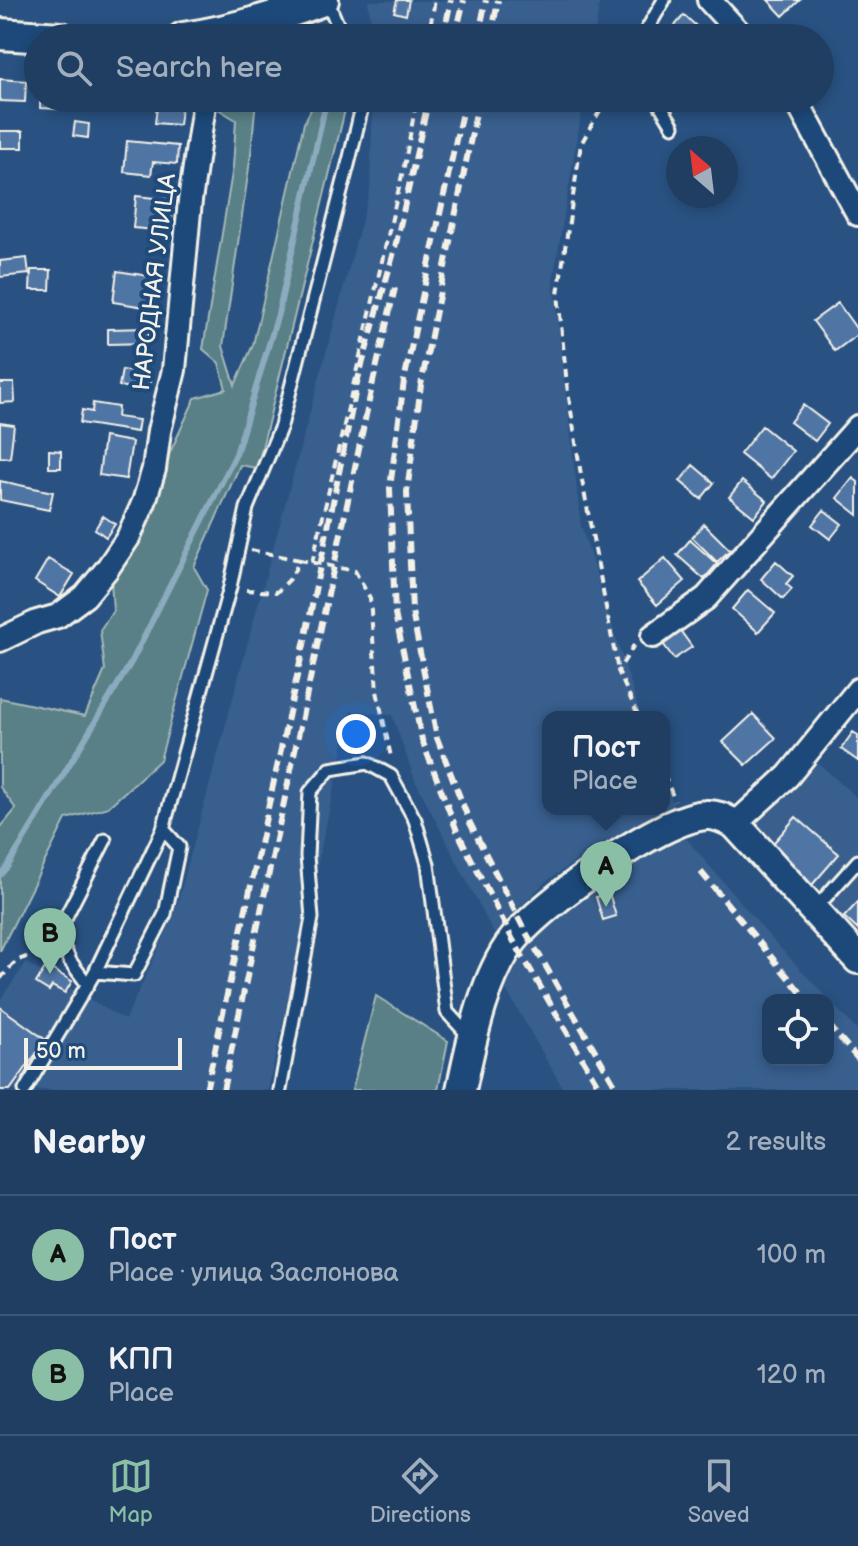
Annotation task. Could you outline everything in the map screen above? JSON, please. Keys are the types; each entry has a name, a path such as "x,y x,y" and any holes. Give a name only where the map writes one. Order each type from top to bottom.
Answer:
{"main road":[{"path":"254,24 325,0"},
{"path":"0,34 24,36"}],"street":[{"path":"709,0 731,24"},
{"name":"НАРОДНАЯ УЛИЦА","path":"0,640 37,622 58,616 85,596 128,538 144,502 154,469 159,431 174,370 190,201 203,112"},
{"path":"803,112 858,214"},
{"path":"653,636 706,598 858,427"},
{"path":"735,824 788,776 858,690"},
{"path":"461,1090 472,1039 490,986 513,940 560,897 610,859 633,845 702,815 715,815 735,824 858,959"}],"lane":[{"path":"325,0 336,24"},
{"path":"650,24 664,0"},
{"path":"25,1090 88,986 163,829 230,587 247,508 281,426 361,112"},
{"path":"664,112 673,126"},
{"path":"280,1090 312,918 307,856 310,792 330,769 367,763 391,776 415,820 428,864 447,1012 472,1039"},
{"path":"95,972 134,975 165,914 179,847 163,829"},
{"path":"88,986 70,961 57,934 105,840"},
{"path":"814,910 858,861"}],"path":[{"path":"431,24 435,0"},
{"path":"312,563 414,112"},
{"path":"599,112 581,144 558,294 567,385 581,475 618,671 636,711"},
{"path":"238,547 355,571 370,598 377,691 391,759"},
{"path":"230,587 277,592 290,579 300,560"},
{"path":"618,671 631,646 653,636"},
{"path":"0,979 16,961 36,953 88,986"}],"shaded area":[{"path":"600,0 596,24 371,24 368,1"},
{"path":"373,112 582,112 553,280 581,526 639,711 542,711 542,815 660,815 607,840 545,882 494,934 415,780 392,715 351,711 268,1090 0,1090 0,1000 26,963 125,1020 174,916 370,190"},
{"path":"817,762 858,799 858,947 744,833"},
{"path":"684,836 823,994 762,994 762,1066 834,1066 834,1005 858,1031 858,1090 564,1090 497,974 563,914 627,864"}],"green space":[{"path":"223,112 255,112 223,346 235,385 253,345 304,123 310,112 345,112 257,468 240,465 194,567 207,590 160,760 108,807 66,819 0,951 0,828 16,809 0,787 0,698 85,716 105,670 100,630 113,611 111,581 195,398 226,389 219,363 203,349 233,167 236,120"},
{"path":"376,996 448,1041 438,1090 352,1090"}],"building":[{"path":"397,0 409,0 406,15 394,12"},
{"path":"768,0 800,0 783,16"},
{"path":"684,15 694,24 676,24"},
{"path":"0,79 24,81 24,102 0,101"},
{"path":"156,112 181,112 179,125 155,123"},
{"path":"75,122 89,124 88,138 73,136"},
{"path":"0,131 23,131 23,148 0,148"},
{"path":"127,141 178,146 177,164 153,162 151,175 124,172"},
{"path":"136,196 173,200 171,221 156,219 155,230 133,228"},
{"path":"27,258 29,274 0,277 0,261"},
{"path":"31,270 51,270 50,290 30,290"},
{"path":"117,271 156,277 151,308 113,302"},
{"path":"838,303 858,334 835,351 813,321"},
{"path":"149,328 149,343 108,344 108,329"},
{"path":"122,370 151,375 148,391 119,386"},
{"path":"0,383 14,383 15,402 0,403"},
{"path":"93,403 118,407 117,417 139,420 137,432 80,423 82,410 92,412"},
{"path":"803,405 828,424 815,441 790,422"},
{"path":"0,423 14,425 10,458 0,457"},
{"path":"762,426 793,451 771,479 740,454"},
{"path":"104,437 132,442 126,479 99,475"},
{"path":"49,450 61,451 61,468 49,468"},
{"path":"693,465 714,483 701,499 680,481"},
{"path":"853,478 858,482 858,515 837,498"},
{"path":"0,481 53,492 49,510 0,500"},
{"path":"742,481 767,501 754,517 729,497"},
{"path":"824,510 842,524 830,539 812,525"},
{"path":"103,516 115,524 106,537 95,529"},
{"path":"704,524 730,550 717,562 692,537"},
{"path":"690,540 717,564 704,579 677,555"},
{"path":"665,558 685,581 657,605 637,582"},
{"path":"48,559 74,574 60,597 35,581"},
{"path":"776,561 793,576 786,584 792,589 783,599 761,579"},
{"path":"748,590 775,613 758,632 732,609"},
{"path":"677,626 692,647 674,659 659,638"},
{"path":"753,714 776,738 746,765 723,742"},
{"path":"853,732 858,735 858,761 841,749"},
{"path":"796,817 839,854 812,885 769,848"},
{"path":"609,893 616,916 603,920 596,897"},
{"path":"858,902 858,930 844,917"},
{"path":"46,966 72,981 65,993 52,986 49,991 36,983"},
{"path":"0,1007 46,1040 10,1090 0,1090"}],"waterway":[{"path":"0,875 132,661 236,454 278,314 324,112"}],"railway":[{"path":"446,24 451,0"},
{"path":"458,24 464,0"},
{"path":"481,24 486,0"},
{"path":"494,24 498,0"},
{"path":"206,1090 305,640 358,379 394,252 426,112"},
{"path":"462,112 404,381 390,488 395,614 422,740 457,831 513,940 601,1090"},
{"path":"476,112 421,385 407,492 412,612 437,738 470,823 524,929 618,1090"},
{"path":"223,1090 395,288"},
{"path":"701,872 802,994"},
{"path":"834,1031 858,1059"}],"place":[{"name":"Пост","path":"606,907"},
{"name":"КПП","path":"50,974"}]}
